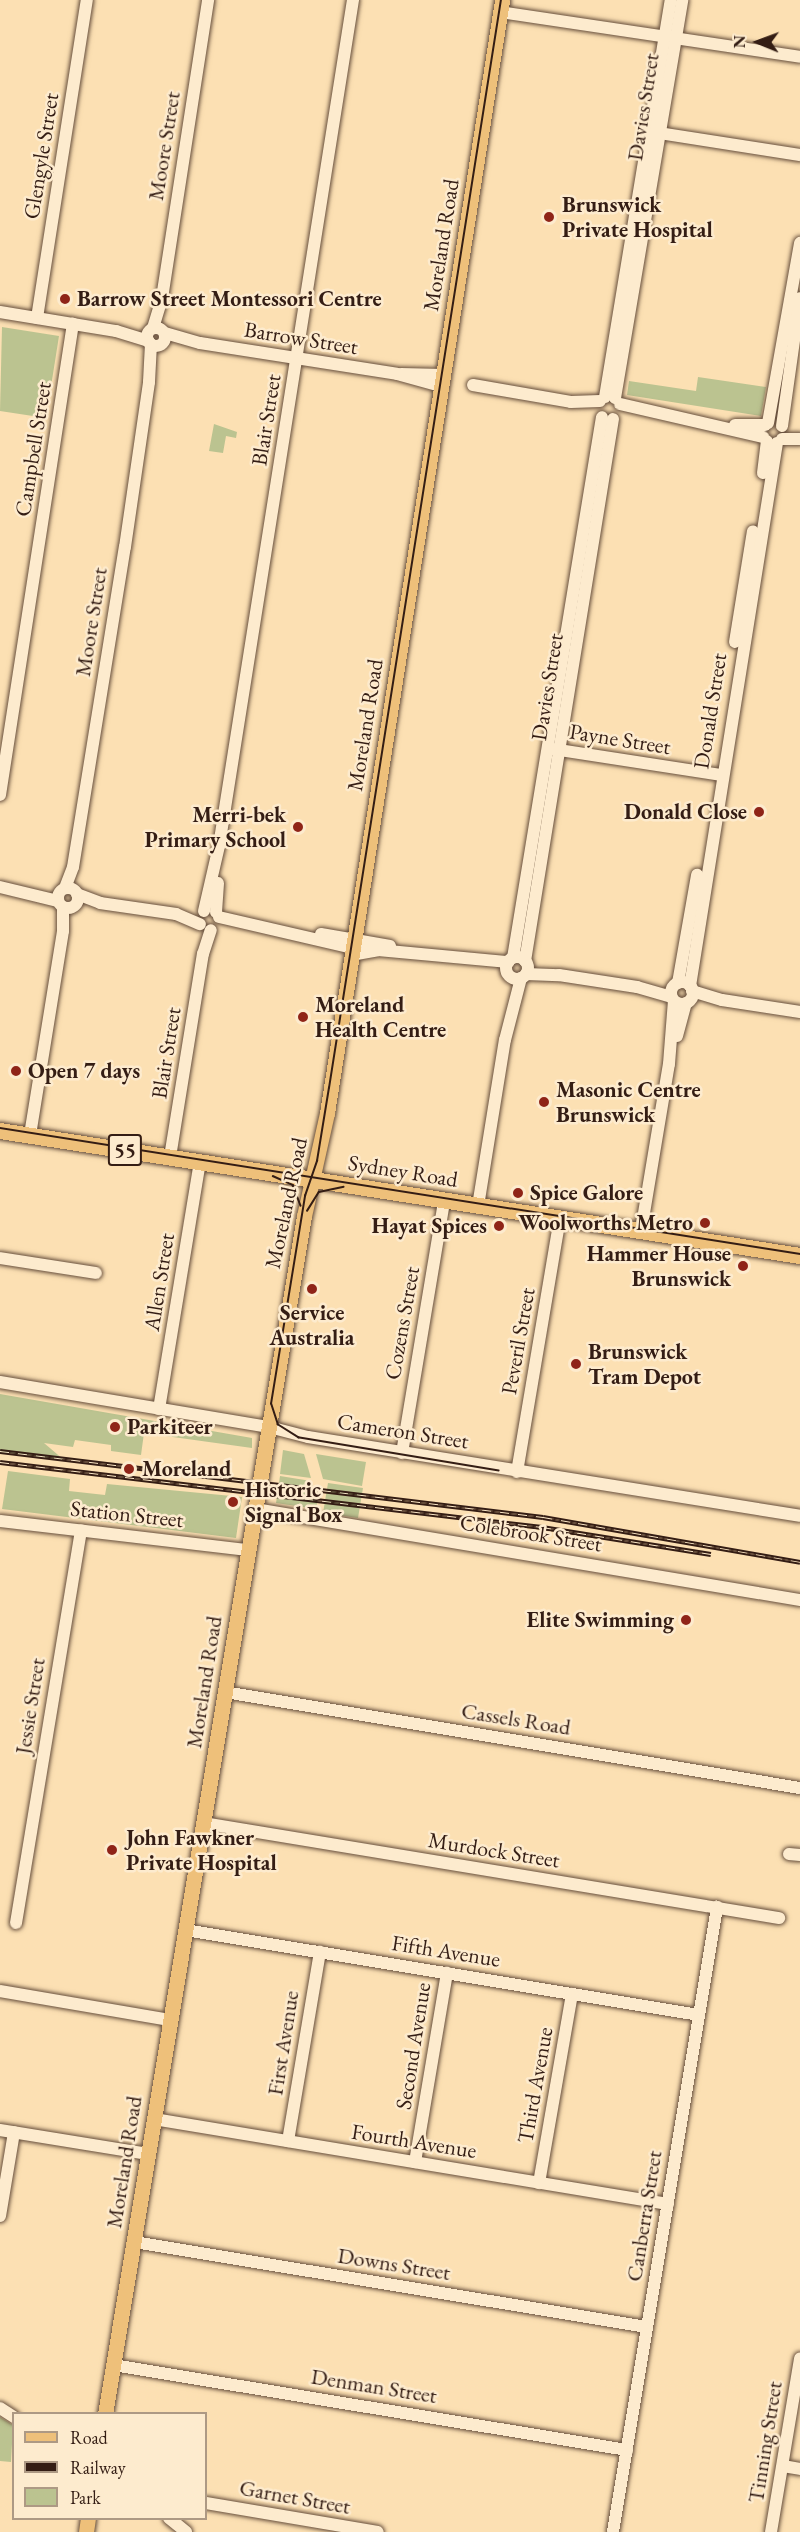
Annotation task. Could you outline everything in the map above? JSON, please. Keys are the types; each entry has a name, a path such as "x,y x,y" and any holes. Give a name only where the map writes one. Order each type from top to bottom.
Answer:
{"highway":[{"name":"Sydney Road","path":"0,1131 800,1256"}],"main road":[{"name":"Moreland Road","path":"105,2412 255,1509 353,947 501,6"}],"street":[{"name":"Glengyle Street","path":"37,318 87,0"},
{"name":"Moore Street","path":"30,1135 208,0"},
{"name":"Blair Street","path":"170,1157 353,0"},
{"name":"Davies Street","path":"478,1206 655,132 670,38 672,0"},
{"name":"Davies Street","path":"670,38 682,0"},
{"path":"501,6 670,38 800,57"},
{"path":"655,132 800,155"},
{"name":"Donald Street","path":"641,1231 773,433 800,243"},
{"name":"Donald Street","path":"773,433 800,298"},
{"name":"Barrow Street","path":"0,312 442,381"},
{"name":"Campbell Street","path":"0,795 73,324"},
{"path":"473,385 800,439"},
{"path":"773,433 800,434"},
{"name":"Payne Street","path":"554,749 717,775"},
{"path":"0,887 305,935 353,947 414,953"},
{"path":"353,947 517,968 799,1012"},
{"name":"Allen Street","path":"159,1409 200,1162"},
{"name":"Cozens Street","path":"402,1453 444,1201"},
{"name":"Peveril Street","path":"517,1472 560,1218"},
{"path":"0,1258 96,1273"},
{"name":"Cameron Street","path":"0,1382 269,1427 402,1453 800,1516"},
{"name":"Colebrook Street","path":"255,1509 800,1600"},
{"name":"Station Street","path":"0,1521 249,1550"},
{"name":"Jessie Street","path":"15,1923 81,1530"},
{"name":"Cassels Road","path":"225,1692 800,1788"},
{"name":"Murdock Street","path":"203,1823 779,1918"},
{"name":"Canberra Street","path":"613,2532 717,1907"},
{"name":"Fifth Avenue","path":"185,1930 699,2015"},
{"name":"First Avenue","path":"288,2141 320,1952"},
{"name":"Second Avenue","path":"415,2162 447,1973"},
{"path":"0,1991 170,2020"},
{"name":"Third Avenue","path":"539,2182 572,1994"},
{"name":"Fourth Avenue","path":"154,2119 668,2204"},
{"path":"0,2130 148,2154"},
{"path":"0,2216 14,2132"},
{"name":"Downs Street","path":"134,2242 647,2327"},
{"name":"Tinning Street","path":"771,2532 800,2358"},
{"name":"Denman Street","path":"114,2365 627,2450"},
{"path":"783,2466 800,2469"},
{"name":"Garnet Street","path":"207,2503 378,2532"},
{"path":"171,2520 186,2532"}],"green space":[{"path":"2,327 59,336 46,418 0,411"},
{"path":"698,377 766,387 761,416 627,395 629,381 696,391"},
{"path":"214,424 237,432 236,438 226,436 223,453 209,451"},
{"path":"0,1394 252,1438 252,1448 144,1433 141,1455 111,1451 111,1445 75,1440 73,1447 44,1443 64,1460 0,1452"},
{"path":"283,1450 304,1454 311,1478 280,1474"},
{"path":"316,1454 366,1462 362,1486 323,1479"},
{"path":"8,1471 70,1479 69,1491 105,1495 107,1484 242,1497 236,1538 2,1509"},
{"path":"280,1476 311,1481 318,1499 316,1509 276,1503"},
{"path":"328,1483 363,1488 358,1518 323,1513"},
{"path":"0,2417 12,2424 12,2444 11,2462 0,2461"}],"tram line":[{"path":"499,1471 299,1438 278,1425 271,1404 305,1196 317,1161 329,1088 501,0"},
{"path":"0,1128 800,1254"},
{"path":"273,1176 293,1185 301,1206"},
{"path":"307,1211 319,1192 343,1187"}],"railway":[{"path":"0,1451 543,1517 800,1562"},
{"path":"0,1462 542,1527 711,1554"}],"place":[{"name":"Brunswick Private Hospital","path":"549,217"},
{"name":"Barrow Street Montessori Centre","path":"65,299"},
{"name":"Donald Close","path":"759,812"},
{"name":"Merri-bek Primary School","path":"298,827"},
{"name":"Moreland Health Centre","path":"303,1017"},
{"name":"Open 7 days","path":"16,1071"},
{"name":"Masonic Centre Brunswick","path":"544,1102"},
{"name":"Spice Galore","path":"518,1193"},
{"name":"Woolworths Metro","path":"705,1223"},
{"name":"Hayat Spices","path":"499,1226"},
{"name":"Hammer House Brunswick","path":"743,1266"},
{"name":"Service Australia","path":"312,1289"},
{"name":"Brunswick Tram Depot","path":"576,1364"},
{"name":"Parkiteer","path":"115,1427"},
{"name":"Moreland","path":"129,1469"},
{"name":"Historic Signal Box","path":"233,1502"},
{"name":"Elite Swimming","path":"686,1620"},
{"name":"John Fawkner Private Hospital","path":"112,1850"}]}
